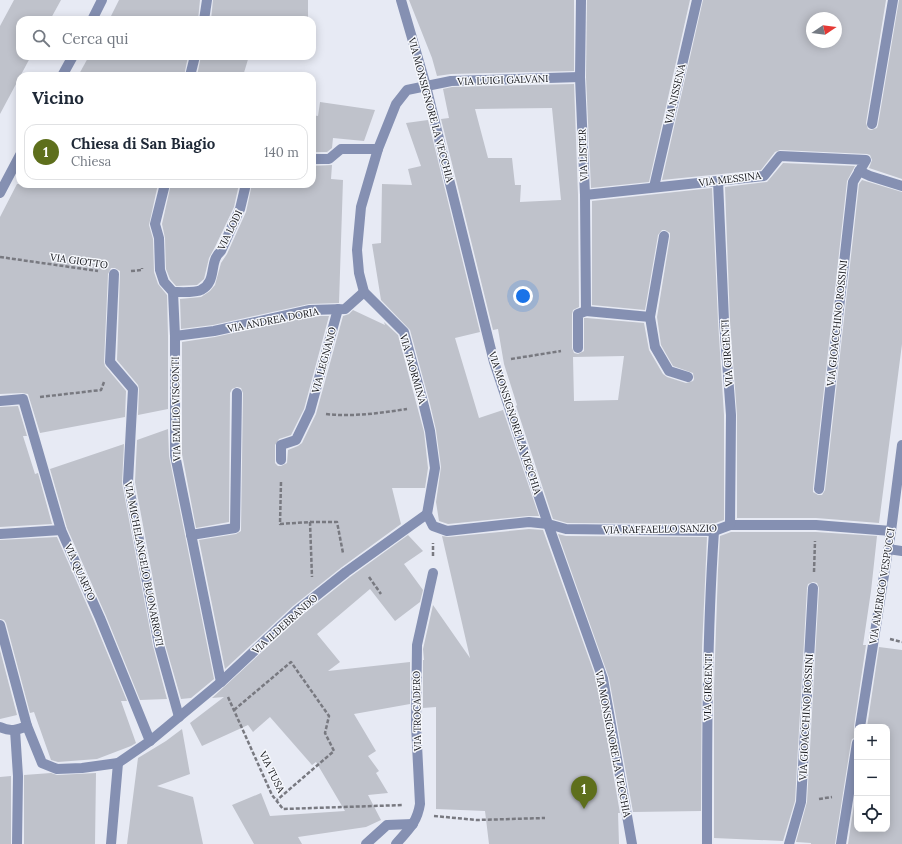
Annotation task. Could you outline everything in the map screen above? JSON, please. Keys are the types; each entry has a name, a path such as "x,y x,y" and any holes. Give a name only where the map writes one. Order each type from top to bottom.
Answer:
{"street":[{"path":"94,16 102,0"},
{"path":"205,16 207,0"},
{"name":"VIA MONSIGNORE LA VECCHIA","path":"401,0 426,86 494,362 548,524 603,679 632,844"},
{"name":"VIA LISTER","path":"578,348 578,314 586,311 585,195 580,77 581,0"},
{"name":"VIA NISSENA","path":"654,187 698,0"},
{"path":"872,124 893,0"},
{"path":"64,72 71,60"},
{"path":"191,72 194,60"},
{"name":"VIA LUIGI GALVANI","path":"426,86 451,81 580,77"},
{"path":"364,292 359,273 357,250 361,207 378,149 396,104 407,90 426,86"},
{"path":"316,159 329,159 341,150 378,149"},
{"name":"VIA MESSINA","path":"585,195 764,176 780,156 866,160"},
{"name":"VIA GIOACCHINO ROSSINI","path":"819,489 853,182 866,160"},
{"path":"0,193 16,163"},
{"path":"859,171 902,186"},
{"name":"VIA GIRGENTI","path":"718,181 724,321 731,415 730,525"},
{"path":"164,188 156,224 159,238 160,270 164,282 173,292"},
{"name":"VIA LODI","path":"173,292 200,291 211,282 216,256 221,251 240,210 245,188"},
{"path":"664,236 650,317 655,347 669,371 688,377"},
{"path":"110,362 114,274"},
{"name":"VIA EMILIO VISCONTI","path":"173,292 175,336 175,455 221,682"},
{"name":"VIA ANDREA DORIA","path":"175,336 214,332 310,310 345,309 364,292"},
{"name":"VIA TAORMINA","path":"364,292 404,332 430,431 435,468 427,514"},
{"name":"VIA LEGNANO","path":"281,460 281,445 296,440 310,411 338,309"},
{"path":"586,311 650,317"},
{"name":"VIA MICHELANGELO BUONARROTI","path":"110,362 133,389 128,482 159,645 180,717"},
{"path":"191,535 235,528 237,393"},
{"path":"0,401 23,399"},
{"name":"VIA QUARTO","path":"23,399 61,530 100,618 150,741"},
{"name":"VIA AMERIGO VESPUCCI","path":"860,724 891,531 902,445"},
{"path":"427,514 433,526 447,531 529,522 548,524"},
{"name":"VIA ILDEBRANDO","path":"118,762 150,741 180,717 221,682 297,611 359,563 427,514"},
{"name":"VIA RAFFAELLO SANZIO","path":"548,524 566,530 714,531 730,525 816,526 891,531"},
{"path":"0,534 61,530"},
{"name":"VIA GIRGENTI","path":"706,844 707,708 710,595 714,531"},
{"path":"888,549 902,551"},
{"name":"VIA TROCADERO","path":"396,844 413,824 418,815 420,804 416,725 417,645 433,573"},
{"name":"VIA GIOACCHINO ROSSINI","path":"789,844 801,802 813,588"},
{"path":"0,625 27,726 42,763 57,769 82,768 118,762 111,844"},
{"path":"0,727 6,730 15,730 27,726"},
{"path":"15,730 18,776 17,844"},
{"path":"841,844 854,760"},
{"path":"366,844 387,825 413,824"}],"path":[{"name":"VIA GIOTTO","path":"0,257 114,274 142,270 143,263"},
{"path":"494,362 578,348"},
{"path":"23,399 101,390 110,362"},
{"path":"345,416 383,413 424,406"},
{"path":"281,482 280,524 337,522 340,536"},
{"path":"310,522 313,599"},
{"path":"433,526 433,573"},
{"path":"813,588 816,526"},
{"path":"359,563 381,594"},
{"path":"234,710 291,662 329,716 325,733 334,751 277,800"},
{"name":"VIA TUSA","path":"221,682 272,795 283,809 420,804"},
{"path":"801,802 849,794"},
{"path":"418,815 477,820 545,818"}],"building":[{"path":"14,0 61,0 52,16 16,16 16,60 29,60 22,72 16,72 16,84 0,114 0,26"},
{"path":"119,0 200,0 198,16 111,16"},
{"path":"213,0 308,0 308,16 211,16"},
{"path":"409,0 574,0 574,71 451,74 437,76 432,58"},
{"path":"587,0 690,0 649,182 591,188 586,77"},
{"path":"703,0 886,0 866,123 868,129 871,130 877,128 878,125 899,0 902,0 902,179 869,168 872,160 870,155 867,154 780,150 775,152 761,170 662,180"},
{"path":"87,60 187,60 185,72 80,72"},
{"path":"200,60 248,60 244,72 198,72"},
{"path":"574,84 578,195 579,307 573,310 572,314 572,348 574,353 578,354 584,351 584,318 644,323 649,350 663,374 667,377 686,383 693,381 693,373 673,366 661,345 657,317 670,233 662,230 658,235 645,310 592,305 592,201 712,188 724,415 724,520 713,524 567,523 553,519 516,406 517,405 504,364 498,329 493,330 441,119 449,118 443,89 452,87","holes":["552,108 561,200 520,202 521,185 515,185 512,158 488,158 475,109","624,356 618,400 574,401 573,357"]},
{"path":"320,102 375,110 364,141 333,138 332,148 327,152 316,152 316,116 318,116"},
{"path":"428,120 480,332 455,338 479,418 503,410 539,516 448,524 439,521 436,502 441,467 436,430 430,404 410,330 381,300 372,244 381,243 382,184 412,185 408,169 421,166 406,123"},
{"path":"783,163 855,166 847,181 813,488 813,492 818,495 822,495 825,490 859,184 862,180 902,192 902,344 879,523 816,518 737,518 737,415 730,321 725,187 767,182"},
{"path":"332,165 331,179 343,180 339,303 309,304 213,325 181,329 180,299 201,297 210,291 215,285 221,263 227,254 246,212 251,188 316,188 316,166"},
{"path":"16,186 16,188 157,188 149,225 153,239 154,272 158,284 167,295 168,409 138,415 138,385 117,360 120,271 115,268 111,268 108,274 104,362 105,366 126,391 125,417 40,433 28,394 0,394 0,217"},
{"path":"170,188 238,188 234,207 209,258 204,279 197,285 176,286 170,279 166,269 165,238 162,224"},
{"path":"353,310 385,325 384,322 398,335 424,432 428,468 425,488 392,488 401,524 342,567 293,606 225,669 199,540 236,534 241,531 243,393 241,388 237,387 232,389 230,393 229,522 196,528 182,454 182,342 215,337 311,316 329,316 304,409 291,435 279,439 275,445 275,463 278,466 281,466 287,463 288,450 302,443 316,414 343,316 349,314"},
{"path":"18,406 27,436 23,436 35,474 38,473 52,524 0,527 0,407"},
{"path":"168,429 169,456 214,679 191,698 181,699 165,644 135,482 137,440"},
{"path":"124,444 122,483 153,646 167,699 140,700 106,616 67,528 50,469"},
{"path":"529,529 543,530 597,681 620,813 618,813 619,844 489,844 485,811 436,809 436,707 423,708 423,649 433,605 470,658 442,536 448,537"},
{"path":"731,532 816,532 877,536 863,645 866,645 854,724 854,738 851,742 835,844 811,844 796,842 807,802 819,588 817,583 813,582 808,584 807,588 795,801 783,841 714,838 714,687 720,536"},
{"path":"558,534 566,536 707,537 702,648 701,811 633,812 609,678"},
{"path":"408,535 423,551 404,564 423,590 420,602 395,621 370,589 317,634 340,662 328,671 410,662 410,704 354,714 376,751 368,756 379,771 376,773 388,793 368,795 381,820 366,827 298,837 302,844 254,844 232,805 261,793 270,816 345,811 316,762 312,765 270,717 253,732 248,725 202,746 190,723 224,697 212,698 301,616 350,577"},
{"path":"57,537 127,701 121,701 136,743 97,759 58,762 51,760 34,712 30,713 6,623 4,620 0,619 0,540"},
{"path":"879,647 902,650 902,844 848,844 854,805 854,832 890,832 890,724 867,724"},
{"path":"0,650 17,715 0,719"},
{"path":"182,729 190,774 157,786 193,797 203,844 127,844 138,758 166,741"},
{"path":"51,773 57,775 96,773 95,844 24,844 24,775"},
{"path":"11,776 11,844 0,844 0,777"}],"place":[{"name":"Chiesa di San Biagio","path":"584,809"}]}
